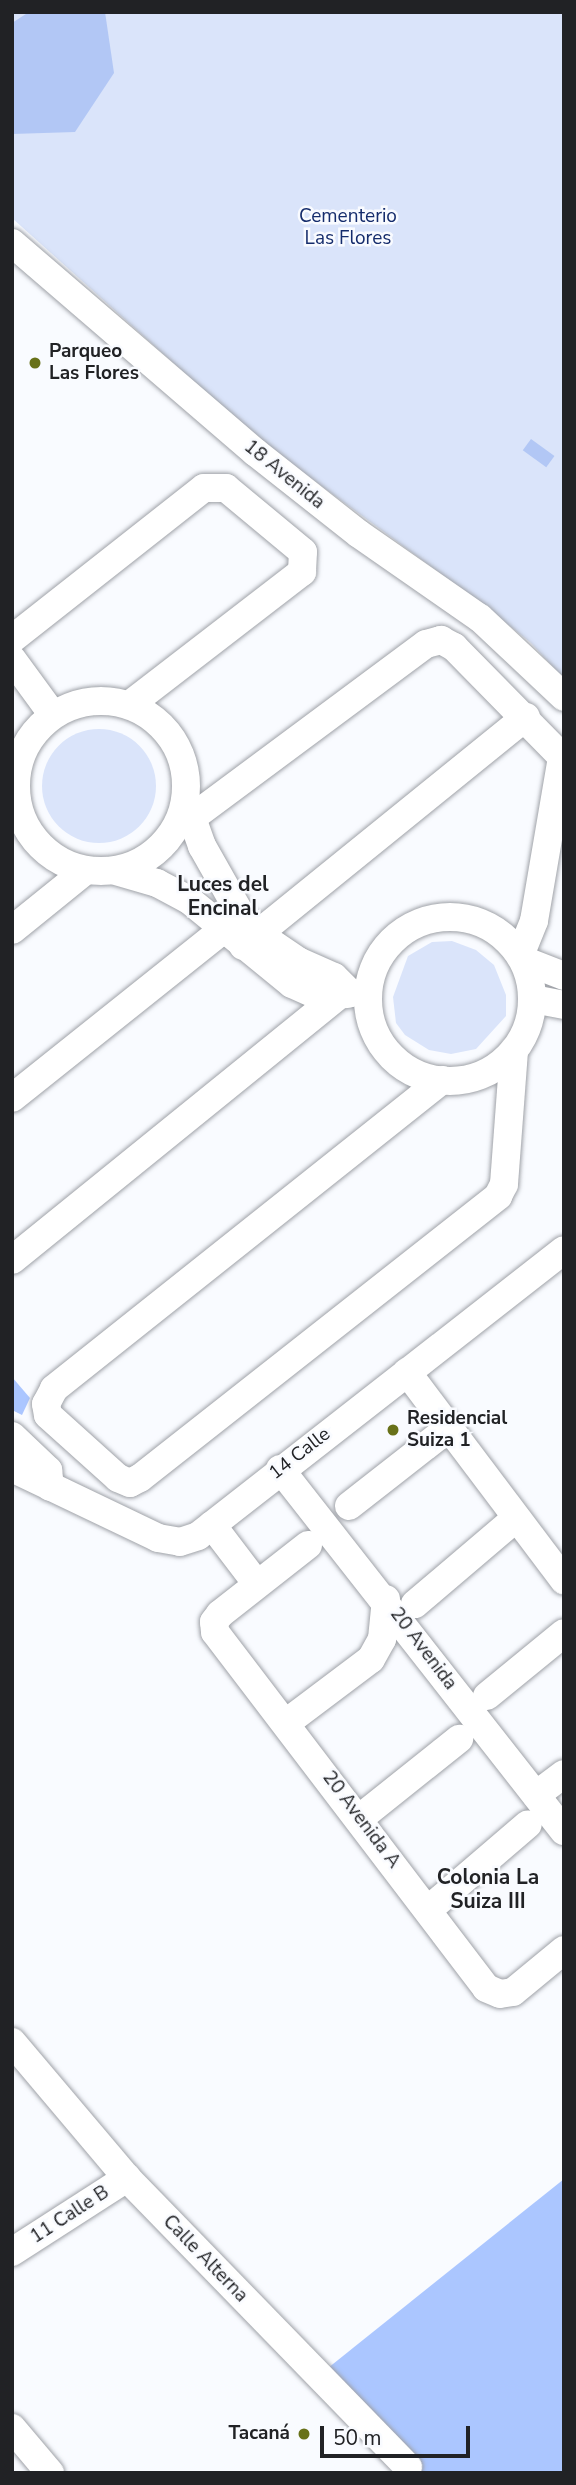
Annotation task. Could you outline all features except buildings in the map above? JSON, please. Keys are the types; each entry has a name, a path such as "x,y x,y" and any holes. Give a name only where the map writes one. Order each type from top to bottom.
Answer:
{"street":[{"name":"18 Avenida","path":"12,243 255,452 359,534 480,618 564,697"},
{"path":"12,639 204,488 226,488 303,552 302,572 129,705"},
{"path":"241,931 202,846 189,808 187,775 180,752 150,715 129,705 103,701 77,704 53,715 34,732 21,755 14,781 18,811 32,839 56,860 85,872 116,871 141,863 162,846 189,808 426,644 441,640 454,646 562,757 534,921 521,957"},
{"path":"12,659 53,715"},
{"path":"12,1098 241,931 526,717"},
{"path":"12,1260 351,996 373,971 386,948 405,931 429,919 455,916 480,922 503,935 521,957 533,999 527,1028 514,1050 494,1068 469,1079 442,1080 413,1071 389,1053 370,1017 351,996 292,985 241,931 156,883 116,871"},
{"path":"12,930 85,872"},
{"path":"521,957 564,976"},
{"path":"533,999 564,1005"},
{"path":"442,1080 54,1389 46,1404 48,1415 118,1478 130,1482 140,1478 498,1196 503,1184 514,1050"},
{"name":"14 Calle","path":"12,1468 158,1538 180,1542 212,1525 280,1469 564,1250"},
{"path":"407,1372 564,1580"},
{"path":"349,1506 449,1428"},
{"path":"12,1436 48,1470 50,1487"},
{"name":"20 Avenida","path":"280,1469 386,1600 564,1830"},
{"path":"415,1604 516,1518"},
{"path":"212,1525 257,1584 308,1545"},
{"name":"20 Avenida A","path":"257,1584 220,1614 214,1622 215,1632 360,1818 486,1988 500,1994 513,1992 564,1951"},
{"path":"286,1723 371,1658 382,1639 386,1600"},
{"path":"487,1696 564,1633"},
{"path":"360,1818 459,1739"},
{"path":"536,1796 564,1774"},
{"path":"429,1909 528,1824"},
{"name":"Calle Alterna","path":"12,2042 127,2178 408,2467"},
{"name":"11 Calle B","path":"12,2252 127,2178"},
{"path":"12,2428 50,2473"}],"green space":[{"name":"Cementerio Las Flores","path":"12,12 564,12 564,679 531,643 486,607 259,440 12,218"},
{"path":"99,729 121,733 140,745 152,764 156,786 152,808 140,827 121,839 99,843 77,839 58,827 46,808 42,786 46,764 58,745 77,733"},
{"path":"452,941 476,950 494,965 506,995 506,1016 476,1049 451,1054 429,1050 405,1035 396,1023 393,997 408,956 432,942"}],"shaded area":[{"path":"29,12 105,12 114,73 75,132 12,134 12,23"},
{"path":"531,439 554,456 546,467 523,450"},
{"path":"12,1377 30,1398 22,1415 12,1410"},
{"path":"564,2179 564,2473 421,2473 323,2372"}],"place":[{"name":"Parqueo Las Flores","path":"35,363"},
{"name":"Residencial Suiza 1","path":"393,1430"},
{"name":"Tacaná","path":"304,2434"}],"district":[{"name":"Luces del Encinal","path":"223,896"},
{"name":"Colonia La Suiza III","path":"488,1889"}]}
